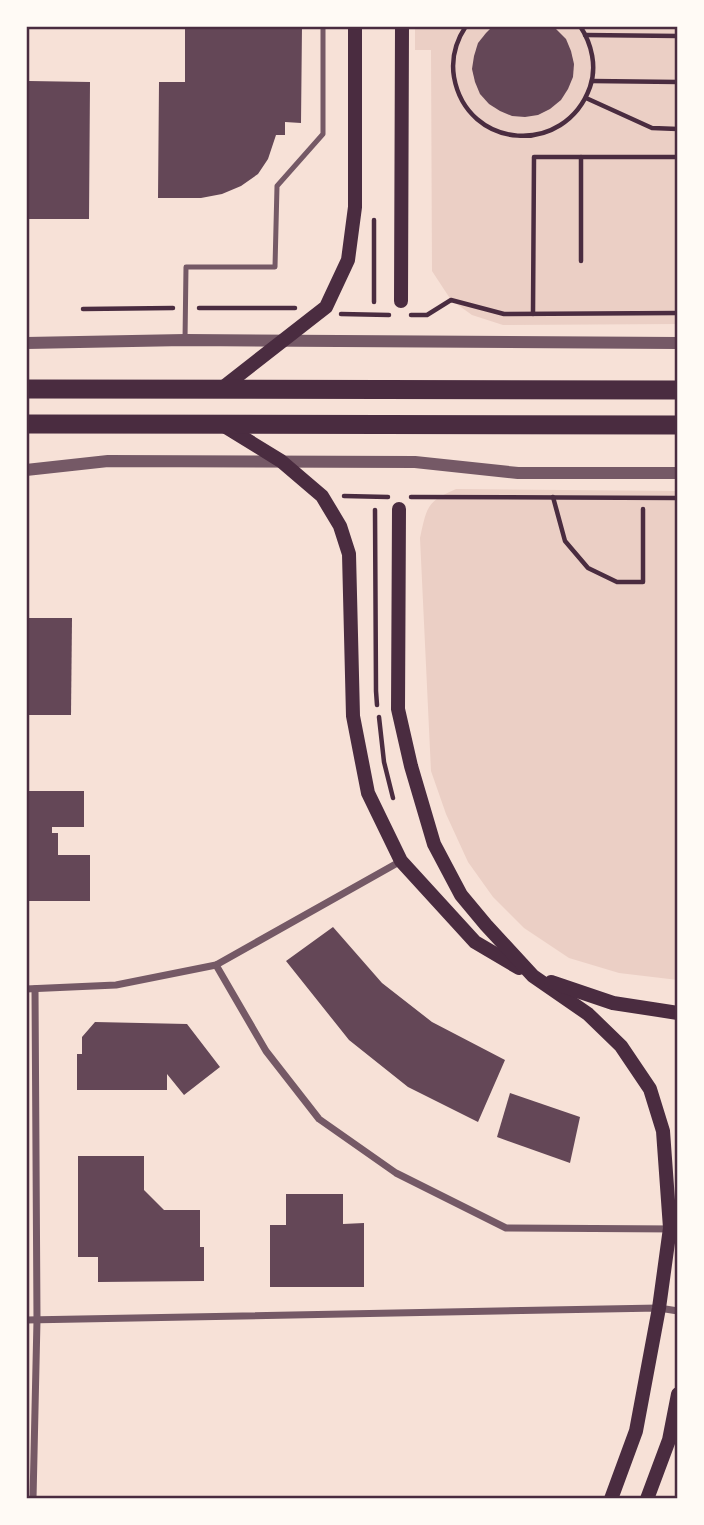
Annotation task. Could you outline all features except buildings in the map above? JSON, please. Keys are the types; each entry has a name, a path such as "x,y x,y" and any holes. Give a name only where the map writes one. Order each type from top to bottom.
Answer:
{"highway":[{"path":"26,389 678,390"},
{"path":"26,424 678,425"}],"main road":[{"path":"221,389 326,307 348,260 355,207 355,26"},
{"path":"401,301 402,26"},
{"path":"221,424 281,461 322,496 340,526 349,555 353,716 368,793 401,861 475,942 533,976 588,1014 621,1046 650,1089 663,1131 674,1228 636,1431 611,1499"},
{"path":"401,503 398,709 411,766 434,844 461,895 533,976 613,1003 678,1013"},
{"path":"648,1499 669,1440 678,1394"}],"street":[{"path":"26,343 185,340 678,343"},
{"path":"26,470 108,461 281,461 415,462 517,473 678,473"},
{"path":"26,989 116,985 216,965 401,861"},
{"path":"216,965 266,1051 320,1119 396,1173 506,1228 674,1228"},
{"path":"33,1499 37,1320 36,989"},
{"path":"26,1320 659,1308 678,1311"}],"lane":[{"path":"185,340 186,267 275,267 276,187 323,134 323,26"}],"path":[{"path":"466,26 454,51 453,70 456,88 464,104 476,118 491,129 508,135 526,136 544,133 561,125 586,99 592,81 593,63 590,45 580,26"},
{"path":"585,35 678,36"},
{"path":"592,81 678,82"},
{"path":"586,99 652,128 678,129"},
{"path":"533,314 534,157 678,157"},
{"path":"581,157 581,261"},
{"path":"83,309 326,307 344,314 426,314 451,300 504,314 678,313"},
{"path":"322,496 390,497"},
{"path":"552,497 565,541 588,568 617,582 643,582 643,509"},
{"path":"401,503 552,497 678,498"}],"shaded area":[{"path":"415,26 678,26 678,324 503,325 472,315 451,300 432,271 431,50 415,50"},
{"path":"456,489 678,491 678,980 619,973 569,958 524,928 493,897 468,862 446,814 431,771 420,538 429,507"}]}
